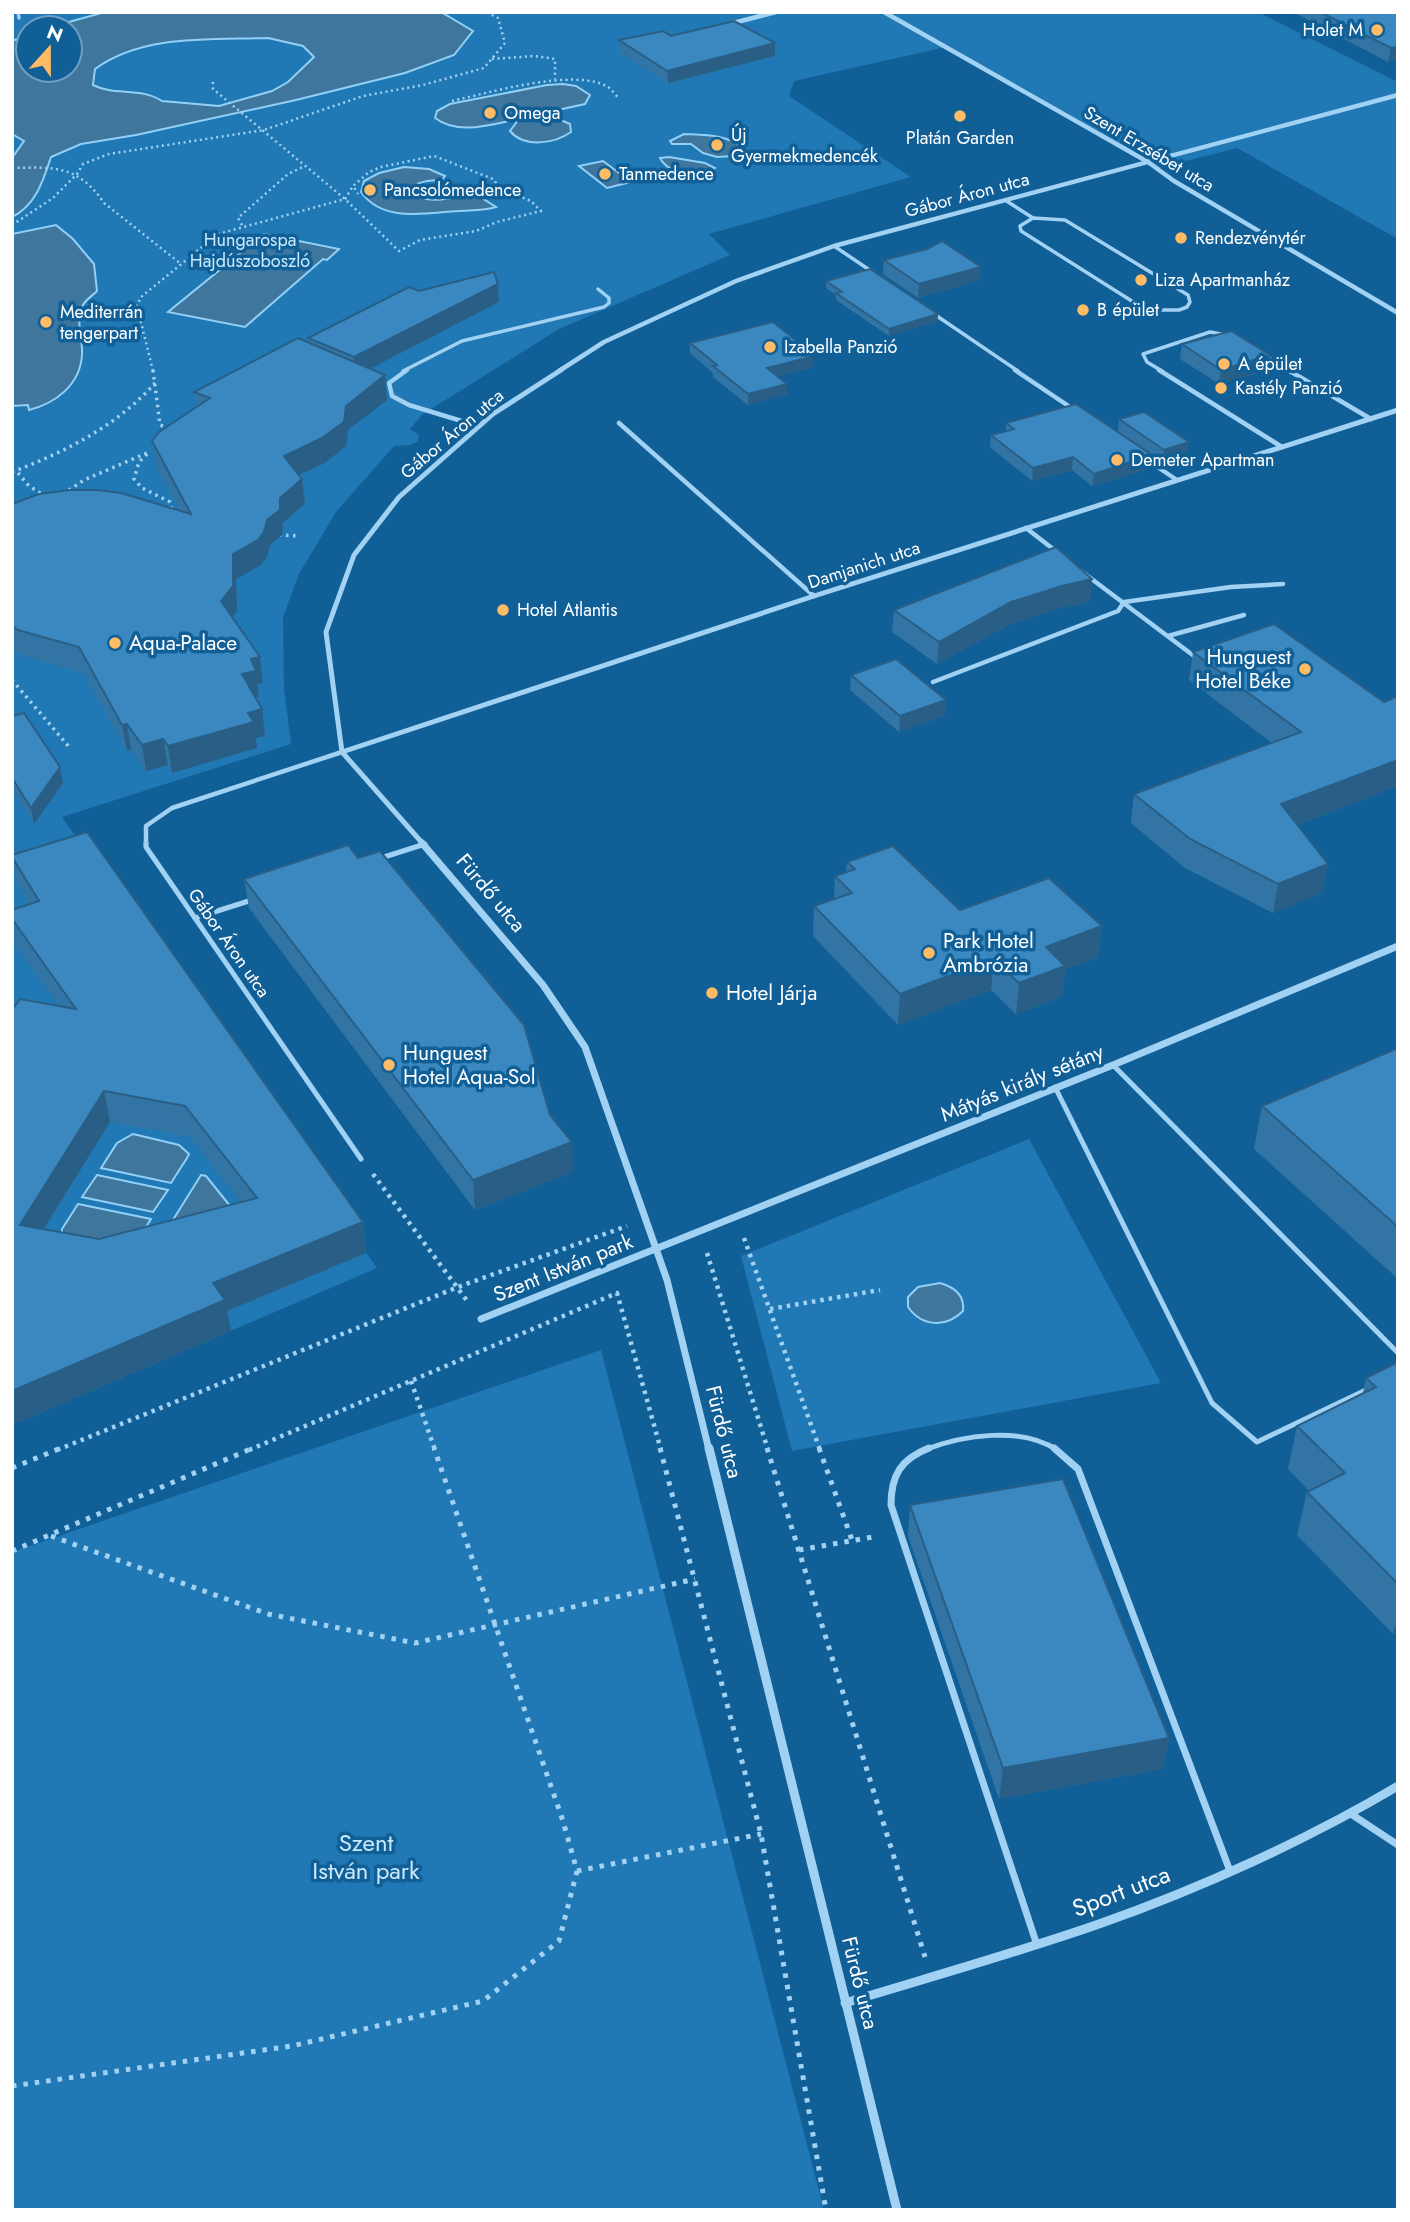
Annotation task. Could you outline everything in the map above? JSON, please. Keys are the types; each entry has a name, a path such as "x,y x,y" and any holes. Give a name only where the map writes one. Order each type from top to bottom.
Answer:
{"street":[{"path":"722,25 776,12"},
{"name":"Szent Erzsébet utca","path":"884,12 1148,162 1174,181 1398,313"},
{"name":"Gábor Áron utca","path":"341,752 326,632 355,555 399,497 478,426 604,342 736,281 834,246 1398,95"},
{"name":"Damjanich utca","path":"341,752 814,596 1398,410"},
{"name":"Fürdő utca","path":"341,752 425,844 569,1018 586,1047 657,1250 895,2208"},
{"name":"Mátyás király sétány","path":"657,1250 1398,946"},
{"name":"Szent István park","path":"481,1320 657,1250"},
{"name":"Sport utca","path":"845,2003 1100,1924 1230,1871 1350,1814 1398,1786"}],"lane":[{"path":"1004,200 1033,218 1065,220 1188,295 1190,302 1187,307 1179,310 1146,310 1021,231 1020,226 1033,218"},
{"path":"834,246 879,277"},
{"path":"392,396 389,383 398,374 462,341 604,307 609,303 609,298 597,289"},
{"path":"925,308 1074,410"},
{"path":"1232,336 1210,332 1143,354 1147,362 1282,447"},
{"path":"1255,350 1371,419"},
{"path":"379,391 409,405 478,426"},
{"path":"619,424 814,596"},
{"path":"1142,457 1177,480"},
{"path":"1026,528 1059,553"},
{"path":"1080,569 1194,656"},
{"path":"933,682 1118,611 1124,603 1231,587 1283,584"},
{"path":"1168,636 1244,615"},
{"name":"Gábor Áron utca","path":"341,752 172,808 146,826 146,847 361,1159"},
{"path":"370,862 425,844"},
{"path":"195,918 257,898"},
{"path":"1113,1065 1398,1353"},
{"path":"1055,1087 1212,1403 1257,1442 1374,1386"},
{"path":"1036,1942 891,1505 891,1484 904,1461 918,1452 939,1445 1017,1436 1036,1439 1067,1457 1078,1469 1230,1871"},
{"path":"1350,1814 1398,1846"}],"path":[{"path":"12,225 53,198 78,174 83,164 109,154 264,130 363,96 423,85 484,68 505,43 498,18 486,12"},
{"path":"492,59 534,56 555,59 555,79"},
{"path":"452,101 555,79 574,79 607,86 617,93 619,99"},
{"path":"173,429 160,425 156,382 137,306 141,297 218,234 242,225 345,199 353,186 369,172 435,156 493,179 501,189 531,201 541,211 497,222 476,231 420,240 399,251 345,199 213,89 213,82"},
{"path":"242,225 238,218 288,174 306,166"},
{"path":"12,168 65,168 78,174 96,190 104,203 181,264"},
{"path":"353,186 358,194"},
{"path":"55,502 15,473 78,444 127,409 156,382"},
{"path":"60,496 84,480 149,452 139,462 134,479 142,488 170,502 172,513"},
{"path":"161,513 183,516"},
{"path":"276,534 300,536"},
{"path":"12,680 70,748"},
{"path":"361,1159 481,1320"},
{"path":"737,1217 852,1541"},
{"path":"12,1468 457,1287 647,1219"},
{"path":"700,1232 931,1976"},
{"path":"770,1309 880,1290"},
{"path":"12,1551 617,1293 695,1578 761,1835 826,2210"},
{"path":"12,2086 292,2046 483,2001 559,1941 577,1871 563,1821 411,1381"},
{"path":"799,1550 900,1532"},
{"path":"50,1536 268,1614 415,1643 695,1578"},
{"path":"577,1871 761,1835"}],"green space":[{"name":"Hungarospa Hajdúszoboszló","path":"12,12 1258,12 1398,82 1398,239 1237,148 1155,169 946,47 794,81 789,96 911,177 709,234 730,255 559,329 423,414 410,429 419,435 418,441 410,445 394,446 336,512 299,574 283,617 284,688 291,744 62,817 377,1268 12,1425"},
{"path":"1029,1139 1161,1383 792,1451 741,1256"},
{"name":"Szent István park","path":"601,1350 824,2210 12,2210 12,1552"}],"shaded area":[{"path":"105,12 441,12 473,31 454,55 405,73 296,100 136,135 81,144 51,157 33,199 12,217 12,158 24,141 12,134 14,40 14,84 84,84 84,18","holes":["268,38 303,46 314,57 288,82 272,91 219,106 162,101 145,94 93,85 95,69 114,58 156,44 178,41"]},
{"name":"Omega","path":"563,84 576,86 590,95 585,104 535,115 556,118 570,124 571,132 556,139 539,142 523,140 510,131 519,119 465,128 435,118 437,111 450,104"},
{"name":"Új Gyermekmedencék","path":"684,134 724,138 744,149 733,156 717,157 703,153 691,144 672,144 670,141"},
{"name":"Új Gyermekmedencék","path":"660,158 705,163 715,168 701,173 685,173 670,168"},
{"name":"Tanmedence","path":"603,161 631,182 607,188 579,166"},
{"name":"Pancsolómedence","path":"404,167 429,169 445,176 442,180 416,185 410,191 413,195 437,200 474,193 496,207 405,214 381,208 370,202 361,192 364,181 379,173"},
{"name":"Mediterrán tengerpart","path":"56,225 73,239 94,264 97,291 80,311 82,355 77,375 57,397 29,410 28,405 12,406 12,234"},
{"path":"264,234 339,249 327,260 323,259 245,327 168,312"},
{"path":"133,1134 179,1145 189,1154 171,1183 101,1168 117,1143"},
{"path":"97,1175 168,1190 153,1212 82,1197"},
{"path":"201,1175 206,1176 243,1222 156,1247"},
{"path":"78,1204 151,1219 135,1245 61,1237 62,1229"},
{"path":"940,1283 958,1292 963,1311 949,1320 927,1322 908,1307 908,1297 918,1287"}],"building":[{"path":"1320,12 1398,12 1398,47 1391,48"},
{"path":"734,21 775,43 667,71 619,40 663,31 671,36"},
{"path":"942,241 981,267 919,284 884,260 927,249"},
{"path":"870,269 938,314 889,329 836,293 842,292 826,281"},
{"path":"494,272 498,284 354,357 308,338 409,287 419,291"},
{"path":"773,322 813,354 809,355 811,357 767,368 787,384 748,394 690,343"},
{"path":"1231,331 1270,355 1221,370 1182,344"},
{"path":"298,338 385,375 346,406 344,422 322,438 284,456 302,479 280,498 280,510 267,520 264,532 258,540 233,554 233,586 221,601 260,657 251,659 256,671 242,674 262,709 248,713 254,722 168,746 163,739 142,745 127,724 122,725 79,647 12,626 12,504 39,494 97,490 121,493 191,514 152,441 159,432 210,398 194,392"},
{"path":"1076,404 1152,455 1094,474 1073,457 1033,468 991,435 1014,429 1006,423"},
{"path":"1144,412 1189,442 1164,450 1119,419"},
{"path":"1056,547 1092,579 1011,602 939,642 894,610"},
{"path":"1274,624 1384,702 1398,696 1398,760 1281,804 1328,864 1278,884 1190,839 1134,794 1301,732 1193,652"},
{"path":"896,659 946,700 900,716 851,675"},
{"path":"24,713 60,767 31,808 12,778 12,716"},
{"path":"87,832 363,1222 213,1283 225,1300 12,1391 12,1010 20,999 76,1009 12,919 12,910 39,901 12,855","holes":["104,1091 185,1106 257,1198 99,1239 20,1225"]},
{"path":"348,845 358,858 380,851 524,1025 550,1115 572,1142 473,1180 244,879"},
{"path":"893,846 960,910 1049,878 1102,926 1046,947 1065,966 1019,983 994,959 900,994 814,906 852,893 835,876 855,869 847,862"},
{"path":"1398,1048 1398,1227 1262,1106"},
{"path":"1398,1362 1398,1584 1307,1492 1345,1473 1297,1426 1376,1387 1366,1378"},
{"path":"1063,1479 1169,1738 1003,1768 910,1505"}],"place":[{"name":"Holet M","path":"1377,30"},
{"name":"Omega","path":"490,113"},
{"name":"Platán Garden","path":"960,116"},
{"name":"Új Gyermekmedencék","path":"717,145"},
{"name":"Tanmedence","path":"605,174"},
{"name":"Pancsolómedence","path":"370,190"},
{"name":"Rendezvénytér","path":"1181,238"},
{"name":"Liza Apartmanház","path":"1141,280"},
{"name":"B épület","path":"1083,310"},
{"name":"Mediterrán tengerpart","path":"46,322"},
{"name":"Izabella Panzió","path":"770,347"},
{"name":"A épület","path":"1224,364"},
{"name":"Kastély Panzió","path":"1221,388"},
{"name":"Demeter Apartman","path":"1117,460"},
{"name":"Hotel Atlantis","path":"503,610"},
{"name":"Aqua-Palace","path":"115,643"},
{"name":"Hunguest Hotel Béke","path":"1305,669"},
{"name":"Park Hotel Ambrózia","path":"929,953"},
{"name":"Hotel Járja","path":"712,993"},
{"name":"Hunguest Hotel Aqua-Sol","path":"389,1065"}]}
